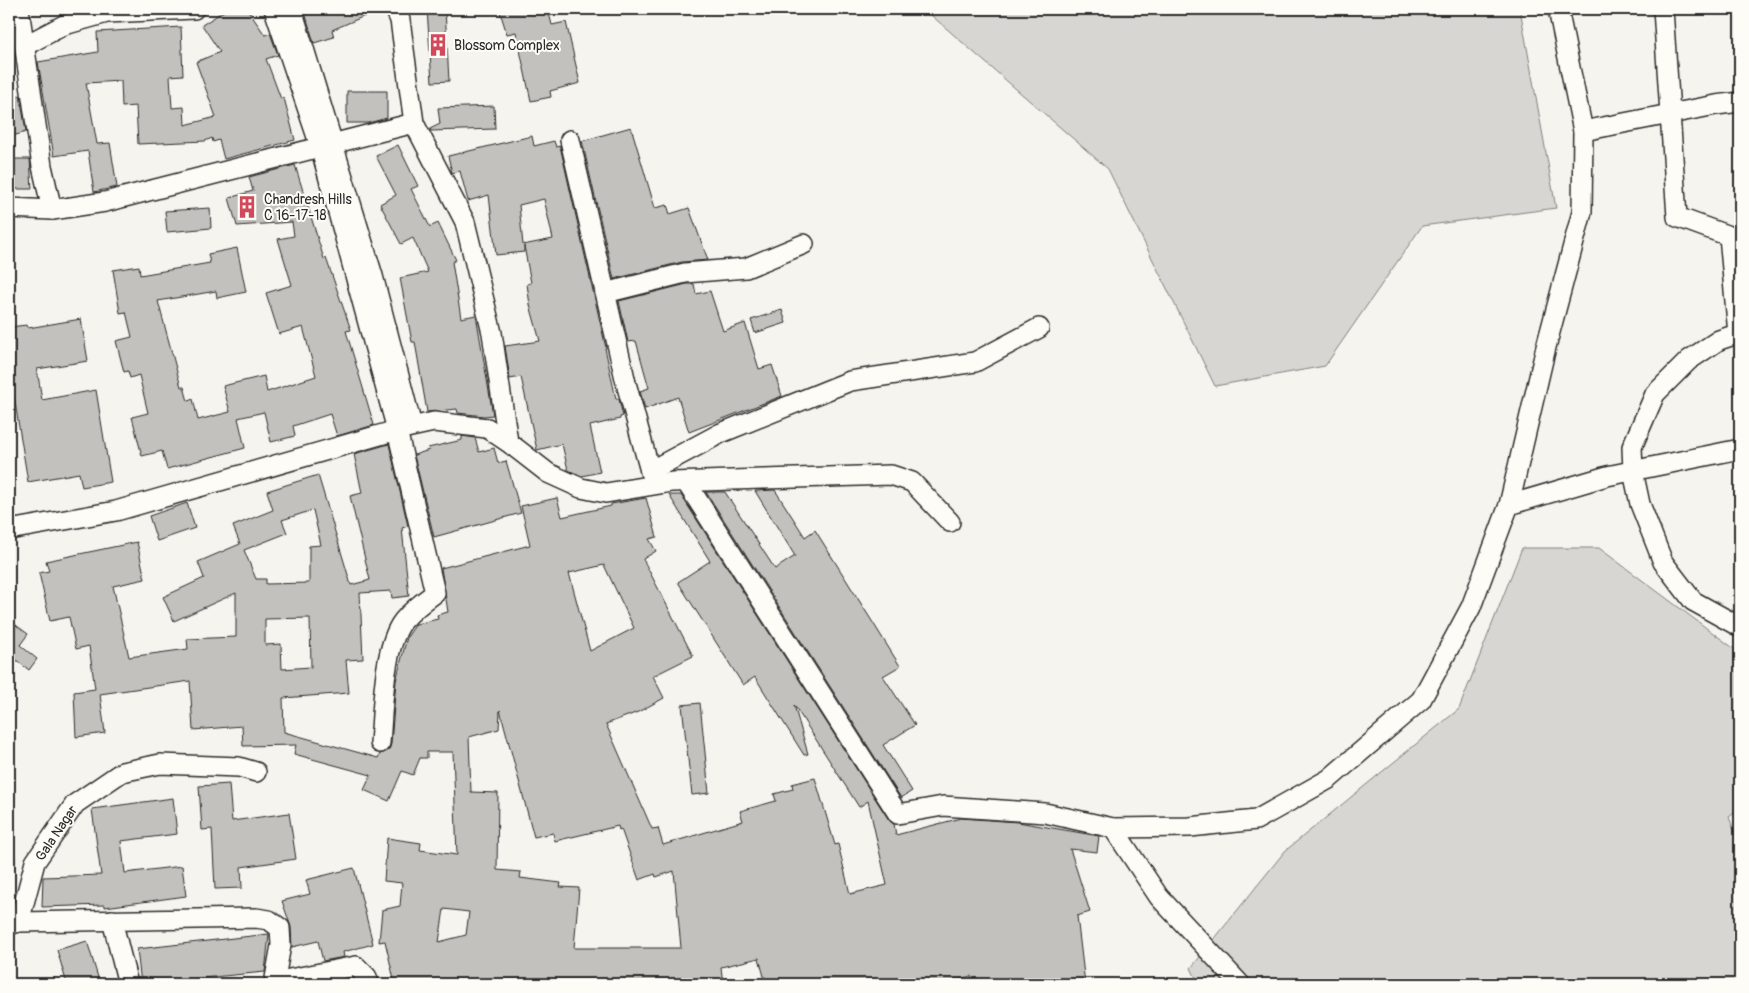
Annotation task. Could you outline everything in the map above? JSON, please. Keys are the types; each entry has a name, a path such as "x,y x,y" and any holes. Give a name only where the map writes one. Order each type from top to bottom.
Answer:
{"street":[{"path":"19,9 42,166 52,210"},
{"path":"24,46 64,25 107,13 194,9"},
{"path":"274,9 327,144"},
{"path":"292,9 404,428 435,593 422,602 402,622 389,655 380,743"},
{"path":"395,9 400,20 414,123 465,222 492,333 508,442"},
{"path":"686,482 898,814 943,806 1045,813 1112,828 1190,827 1256,820 1329,779 1421,700 1471,607 1509,506 1546,347 1582,212 1584,131 1558,9"},
{"path":"1663,9 1677,218 1729,236 1739,333 1719,340 1689,360 1655,394 1632,447 1633,471 1640,504 1663,562 1693,601 1740,627"},
{"path":"1584,131 1740,102"},
{"path":"9,208 52,210 105,202 414,123"},
{"path":"570,140 605,293 652,478"},
{"path":"605,293 676,275 746,268 804,244"},
{"path":"9,530 116,510 404,428 434,422 487,428 548,474 581,488 606,493 652,478 721,433 850,381 975,362 1039,328"},
{"path":"1509,506 1633,471 1740,449"},
{"path":"652,478 686,482 891,475 912,482 950,522"},
{"name":"Gala Nagar","path":"14,923 35,862 75,804 122,772 160,764 239,766 256,772"},
{"path":"1112,828 1158,897 1240,984"},
{"path":"14,923 256,918 269,920 280,928 281,945 274,983 356,966 367,977 369,984"},
{"path":"112,920 128,984"}],"shaded area":[{"path":"924,9 1520,9 1556,208 1422,226 1325,366 1215,386 1108,169"},
{"path":"1522,548 1599,548 1740,653 1740,809 1729,817 1740,846 1740,984 1199,984 1191,968 1285,851 1459,709"},
{"path":"9,761 15,861 9,886"}],"building":[{"path":"227,9 247,9 265,35 270,33 278,55 266,59 281,99 284,98 295,140 224,159 219,140 213,142 212,138 205,141 138,144 136,106 122,107 121,81 86,83 97,144 110,143 117,187 94,192 88,151 54,156 38,62 98,52 97,32 181,27 183,75 170,76 172,108 184,107 185,125 216,117 196,62 220,52 202,25"},
{"path":"304,9 381,9 332,30 334,37 314,43"},
{"name":"Blossom Complex","path":"427,9 445,9 449,81 432,82"},
{"path":"499,9 548,9 552,25 566,22 580,83 550,91 551,97 531,101 516,32 507,34"},
{"path":"347,91 387,91 387,118 368,123 347,123"},
{"path":"20,95 26,132 9,137 9,99"},
{"path":"494,106 495,129 431,131 430,129 440,124 438,108"},
{"path":"631,127 655,208 667,205 670,214 689,208 708,260 682,262 614,279 582,141"},
{"path":"532,136 534,146 554,141 556,147 560,146 616,399 619,399 623,416 620,419 590,426 600,472 582,476 568,470 562,444 537,450 521,377 510,379 505,346 540,341 530,305 527,284 531,283 524,246 524,252 496,255 489,195 468,201 460,171 452,173 448,156","holes":["544,199 553,239 523,245 519,205"]},
{"path":"398,145 418,186 411,189 430,227 438,223 456,260 452,262 461,318 476,315 493,415 484,416 458,413 457,409 427,412 415,342 412,342 400,278 428,272 413,238 401,244 380,204 396,195 376,156"},
{"path":"9,159 30,159 32,189 9,189"},
{"path":"295,165 324,259 326,258 351,330 346,331 374,425 337,436 330,414 293,426 295,436 271,442 264,412 238,418 245,448 167,469 162,451 142,456 132,417 148,413 139,375 130,378 128,371 124,372 116,341 132,337 126,312 120,313 113,270 139,266 140,275 210,263 208,254 237,248 246,292 217,298 216,291 158,301 181,387 184,387 188,401 193,399 198,420 230,412 223,386 264,376 267,392 316,376 303,327 279,334 266,293 292,285 278,239 294,236 292,222 237,226 229,198 253,191 249,177"},
{"path":"210,208 211,228 167,232 165,211"},
{"path":"687,284 694,284 696,294 710,291 723,331 745,323 759,369 772,365 782,396 689,432 678,397 645,409 640,391 649,388 636,341 628,342 619,301"},
{"path":"782,310 786,323 755,333 751,320"},
{"path":"81,319 88,361 37,369 42,400 96,390 111,482 82,487 79,473 28,482 9,366 9,327 27,325 28,328"},
{"path":"462,436 475,438 479,452 494,448 498,463 506,461 521,513 434,537 414,455 429,450 428,448 462,440"},
{"path":"389,444 408,526 402,528 409,596 392,598 391,591 360,593 363,659 346,660 349,693 283,698 284,732 378,758 380,754 389,750 391,744 396,681 407,637 416,624 438,619 437,615 448,612 441,568 530,545 521,506 557,498 562,517 611,506 611,504 646,498 657,537 649,539 656,551 643,559 693,656 653,676 664,698 638,712 606,724 652,829 658,828 663,845 743,821 740,811 776,801 774,794 793,789 792,784 815,778 835,845 838,844 850,894 887,885 868,801 859,807 794,705 808,754 804,755 755,677 743,685 678,582 710,561 669,495 681,495 889,820 894,824 896,835 961,818 1018,822 1099,836 1097,852 1070,849 1090,912 1077,916 1085,984 975,984 971,976 941,984 766,984 759,958 721,967 723,984 395,984 385,941 379,942 382,910 400,906 402,883 384,881 387,838 421,843 420,850 457,855 453,752 427,752 427,758 420,758 413,775 402,771 389,801 364,790 371,775 294,754 296,745 243,746 242,726 193,730 190,681 100,694 105,733 76,737 74,692 95,689 89,646 76,649 69,617 50,621 39,573 49,571 46,561 137,542 145,579 113,586 129,657 188,649 187,639 236,637 236,593 174,621 163,597 204,578 198,562 240,544 233,526 273,510 267,491 318,475 351,585 370,580 350,496 362,493 354,454","holes":["313,510 321,545 309,546 309,583 266,584 266,579 256,579 244,550 287,533 282,520","604,565 634,628 590,651 569,573","310,618 311,667 282,669 281,644 265,645 265,619","500,710 534,837 553,833 555,841 618,826 619,830 621,829 639,880 655,874 656,877 674,871 681,948 574,948 579,888 560,887 561,883 520,878 521,872 497,870 498,793 471,792 469,737 499,729","444,909 469,912 466,935 439,942"]},
{"path":"775,490 805,537 815,530 900,666 883,676 915,725 883,745 912,791 901,798 706,492 725,492 775,569 795,556 755,491"},
{"path":"187,503 195,528 157,541 149,516"},
{"path":"9,620 28,634 20,645 37,659 29,670 11,656 9,659"},
{"path":"700,703 709,793 692,795 682,705"},
{"path":"229,784 232,821 289,813 296,859 241,867 242,888 215,889 212,829 202,830 199,786"},
{"path":"173,798 177,834 121,841 125,873 182,866 186,896 105,907 105,905 42,907 43,877 101,875 92,809"},
{"path":"354,868 373,944 343,952 344,957 323,961 318,941 292,947 291,927 282,901 310,894 306,880"},
{"path":"269,934 265,972 141,984 137,949"},
{"path":"87,941 100,984 67,984 57,950"}],"place":[{"name":"Blossom Complex","path":"438,45"},
{"name":"Chandresh Hills C 16-17-18","path":"247,207"}]}
